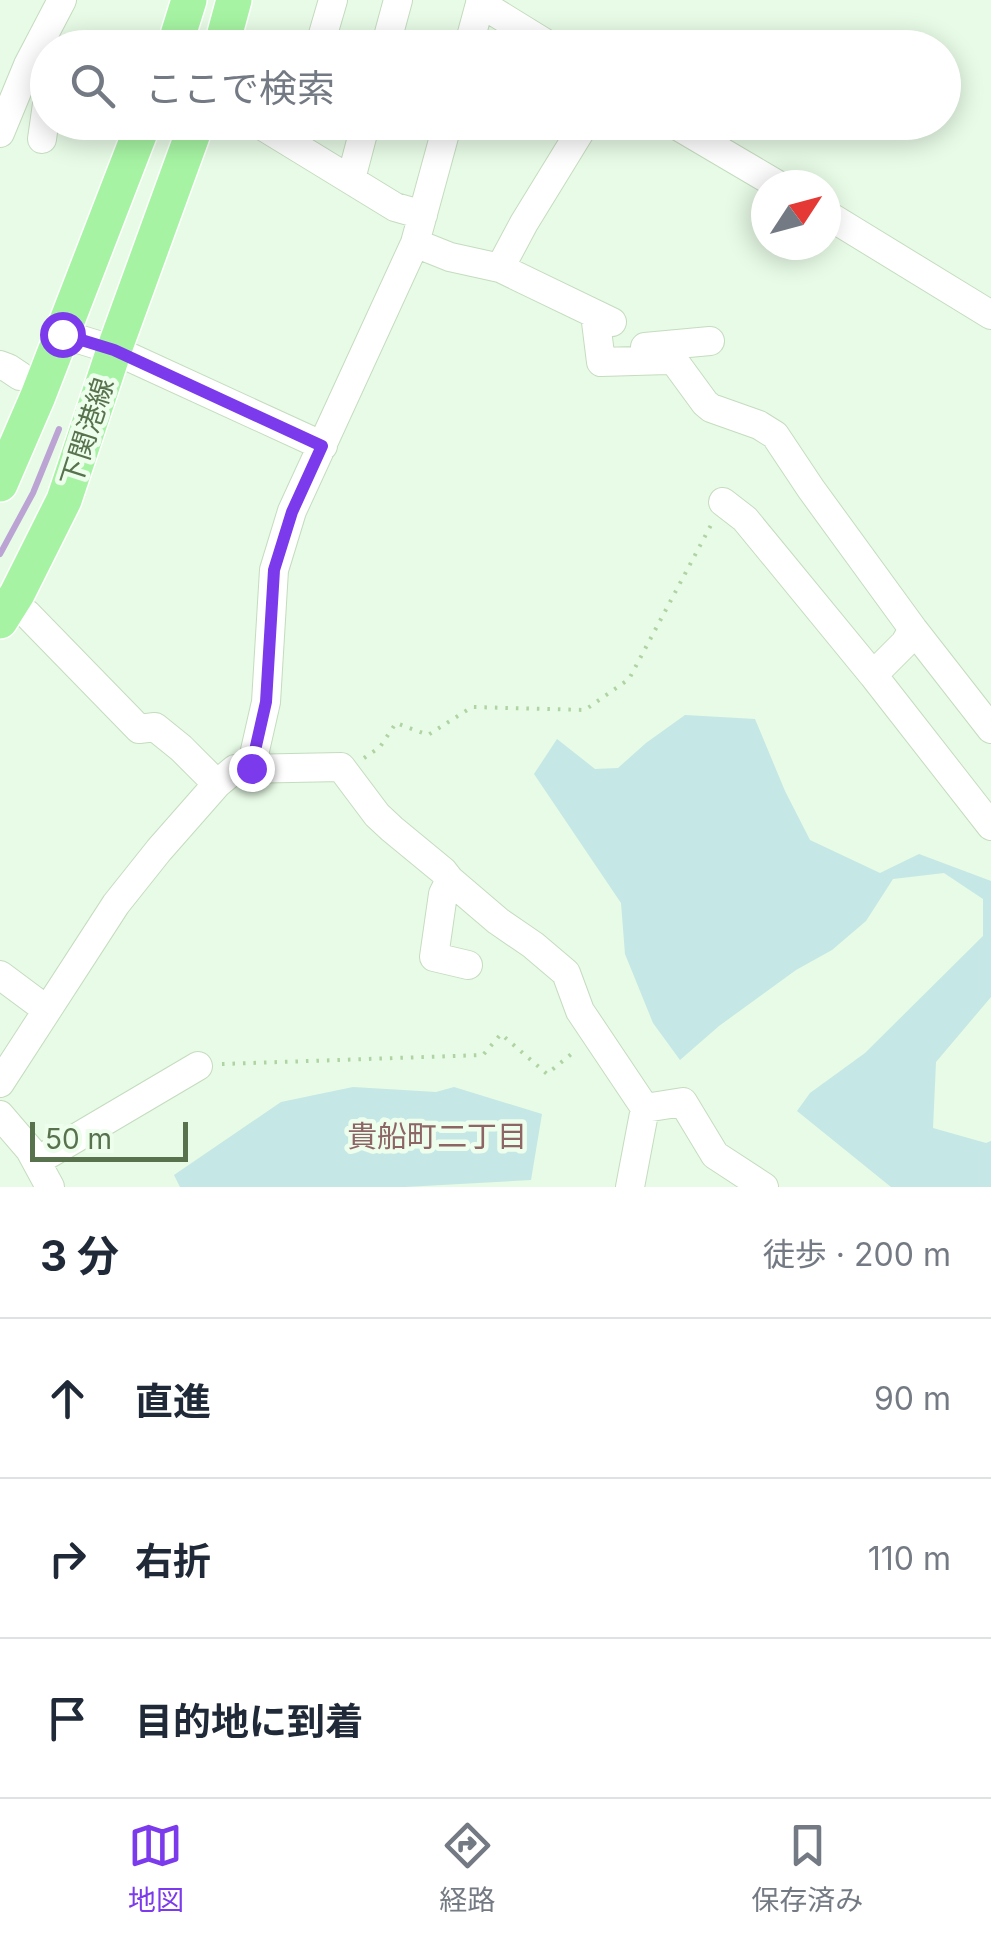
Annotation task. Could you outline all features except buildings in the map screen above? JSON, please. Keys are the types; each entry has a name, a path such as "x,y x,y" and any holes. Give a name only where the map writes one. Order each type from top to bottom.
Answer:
{"main road":[{"path":"180,30 189,0"},
{"path":"225,30 234,0"},
{"name":"下関港線","path":"0,484 137,140"},
{"name":"下関港線","path":"11,603 69,486 190,140"}],"street":[{"path":"324,30 333,0"},
{"path":"390,30 398,0"},
{"path":"473,30 480,1 525,30"},
{"path":"58,30 61,3"},
{"path":"47,30 61,3"},
{"path":"0,133 30,61"},
{"path":"304,140 351,179 395,206 422,215"},
{"path":"351,179 361,140"},
{"path":"251,768 266,702 274,570 292,512 414,243 443,140"},
{"path":"500,268 575,140"},
{"path":"702,140 753,170"},
{"path":"841,223 991,315"},
{"path":"414,243 450,257 500,268 612,322 618,348 710,342"},
{"path":"596,314 601,362 675,362 705,404 775,435 913,628 991,729"},
{"path":"62,334 114,350 322,446"},
{"path":"723,502 745,519 991,826"},
{"path":"11,603 139,729 154,727 217,784"},
{"path":"873,675 905,643 913,628"},
{"path":"0,1083 116,904 217,784 235,770 340,767 377,814 498,922 566,973 580,1011 645,1108 630,1187"},
{"path":"450,880 443,894 434,957 468,966"},
{"path":"0,975 47,1010"},
{"path":"38,1161 198,1066"},
{"path":"645,1108 684,1102 715,1155 764,1187"},
{"path":"0,1115 38,1161 50,1187"}],"path":[{"path":"343,771 380,747 396,723 428,735 472,707 584,710 600,700 629,679 723,502"},
{"path":"198,1066 483,1054 501,1034 547,1074 597,1034"}],"shaded area":[{"path":"685,715 755,719 810,840 880,873 919,854 991,881 991,997 936,1062 933,1128 986,1143 991,1141 991,1187 891,1187 797,1111 810,1093 865,1053 983,936 983,899 944,873 893,879 866,921 832,950 796,970 680,1060 653,1023 625,954 621,903 534,774 557,739 595,769 618,768"},
{"path":"353,1087 436,1092 454,1087 542,1114 531,1180 405,1187 180,1187 174,1175 281,1102"}],"waterway":[{"path":"0,554 33,493 59,429"}],"district":[{"name":"貴船町二丁目","path":"437,1137"}],"route":[{"path":"62,334 114,350 322,446 292,512 274,570 266,702 251,768"}]}
